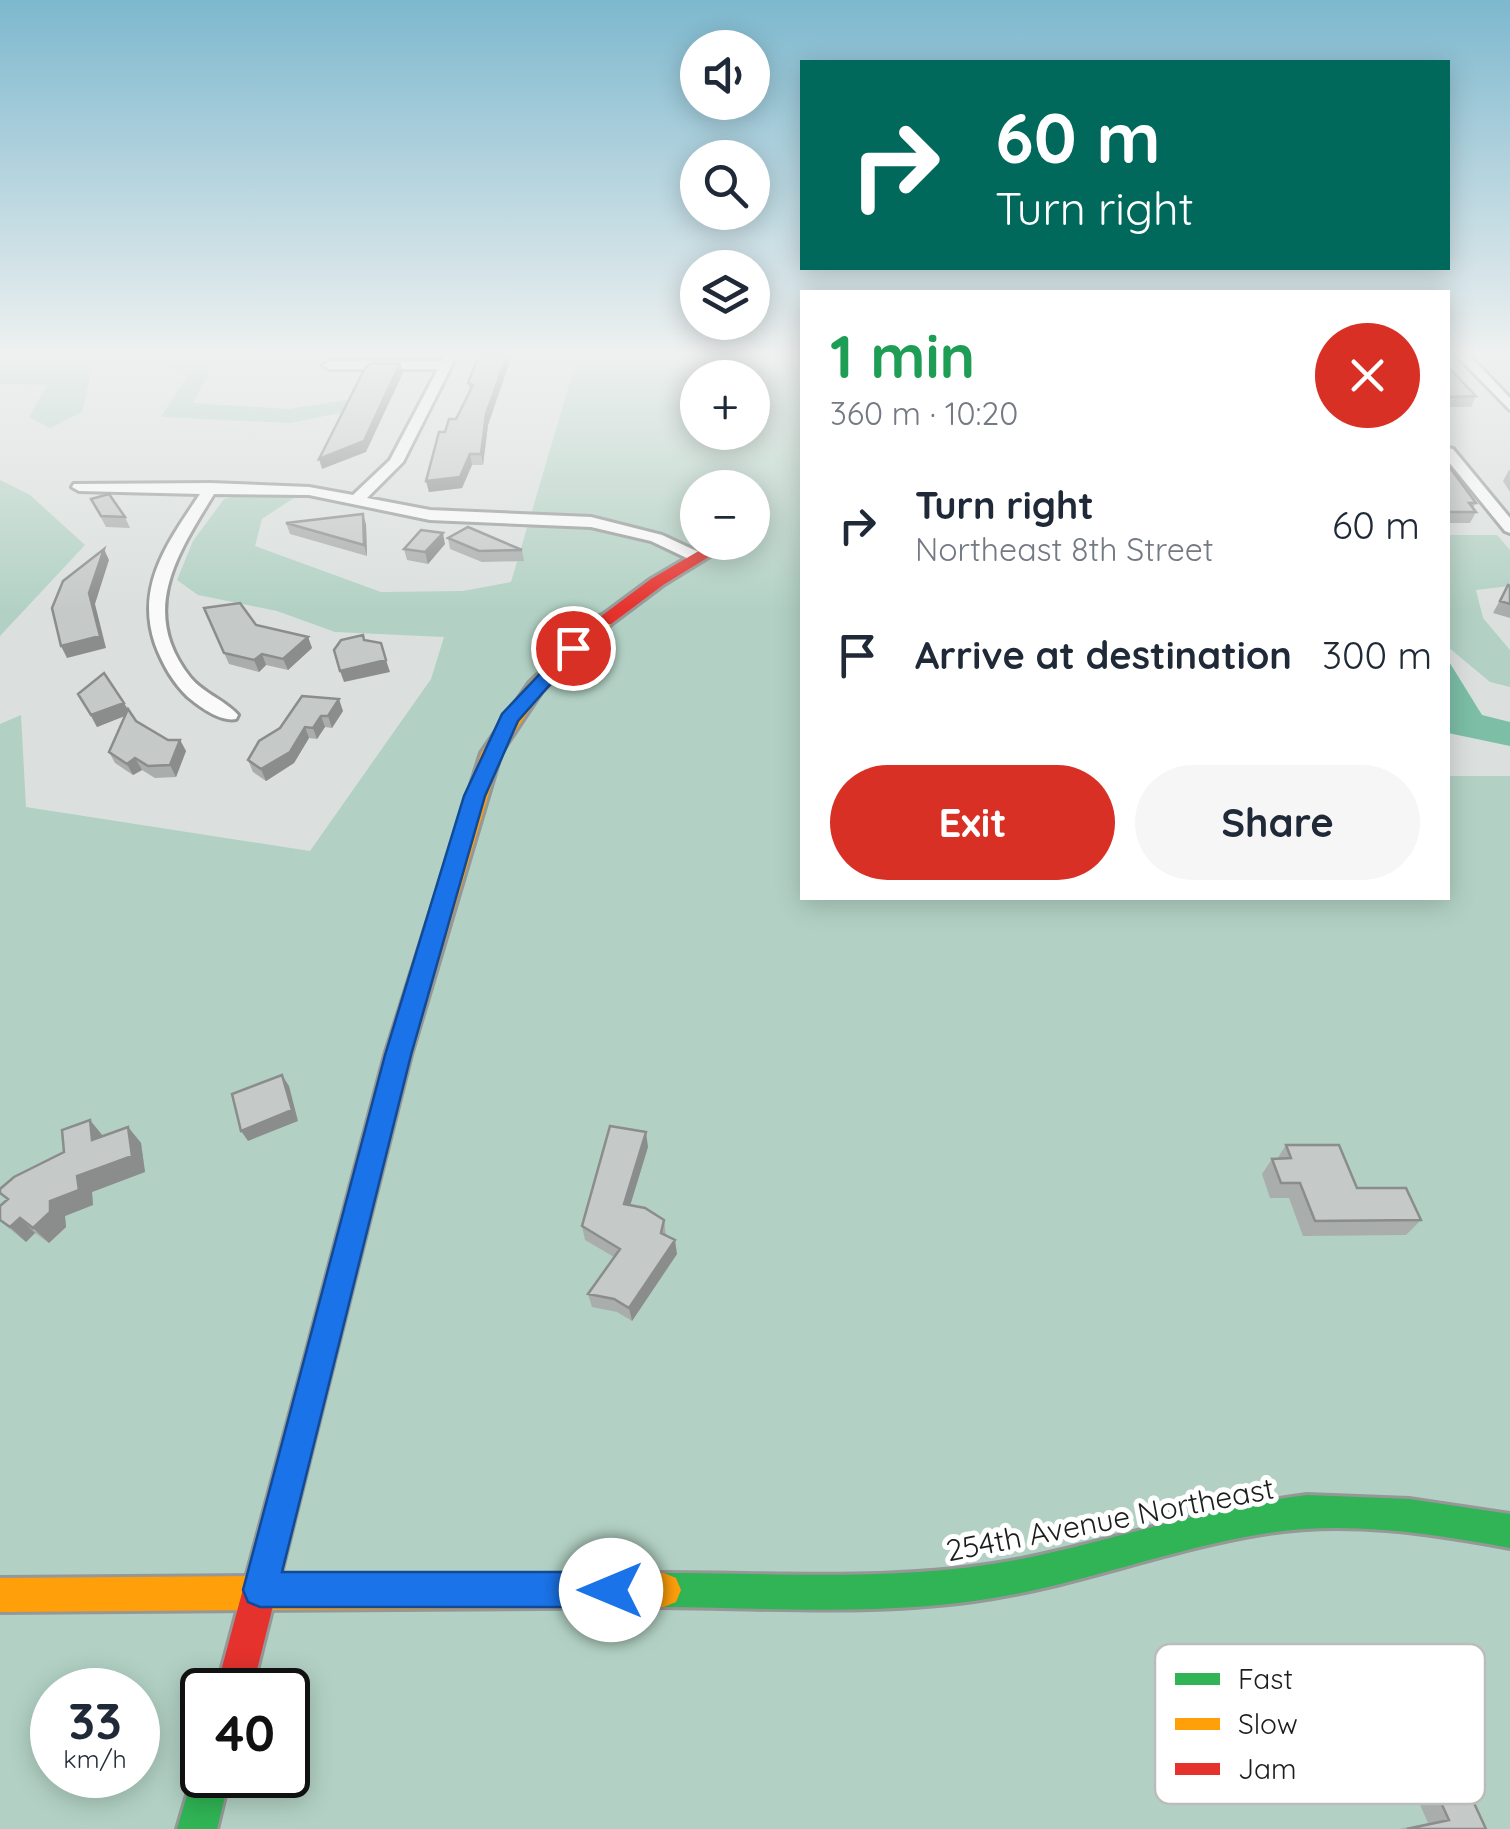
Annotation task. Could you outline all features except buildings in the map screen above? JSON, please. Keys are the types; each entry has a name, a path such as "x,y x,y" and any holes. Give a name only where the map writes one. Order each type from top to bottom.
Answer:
{"street":[{"path":"358,499 396,462 407,440"},
{"path":"1450,454 1510,528"},
{"path":"79,487 309,491 459,518 590,522 656,538 680,549"},
{"path":"211,487 160,577 156,602 161,636 178,674 196,694 229,714"},
{"path":"240,1668 398,1055 491,752 509,718 573,648 633,600 693,560"},
{"name":"254th Avenue Northeast","path":"0,1595 260,1590 849,1590 976,1584 1222,1526 1308,1512 1453,1520 1510,1531"},
{"path":"197,1829 205,1798"}],"shaded area":[{"path":"553,440 680,440 680,450 770,450 770,440 800,440 800,900 1450,900 1450,776 1510,776 1510,1829 0,1829 0,724 21,715 26,807 310,851 431,679 444,637 335,632 277,611 198,595 177,580 193,541 224,499 250,493 300,494 262,519 255,546 381,592 463,591 511,582"},
{"path":"0,480 30,495 85,545 0,636"},
{"path":"1450,535 1497,535 1510,550 1510,586 1476,590 1483,618 1510,650 1510,687 1490,682 1450,649"},
{"path":"1450,663 1482,715 1510,722 1510,746 1450,733"}],"traffic: fast":[{"path":"664,1590 858,1592 974,1584 1057,1568 1223,1525 1307,1512 1409,1516 1510,1531"},
{"path":"197,1829 205,1798"}],"traffic: slow":[{"path":"318,1365 398,1055 491,753 535,687 605,620"},
{"path":"0,1595 664,1590"}],"traffic: jam":[{"path":"605,620 695,560"},
{"path":"240,1668 318,1365"}],"route":[{"path":"573,648 509,718 474,796 398,1055 260,1590 611,1590"}]}
